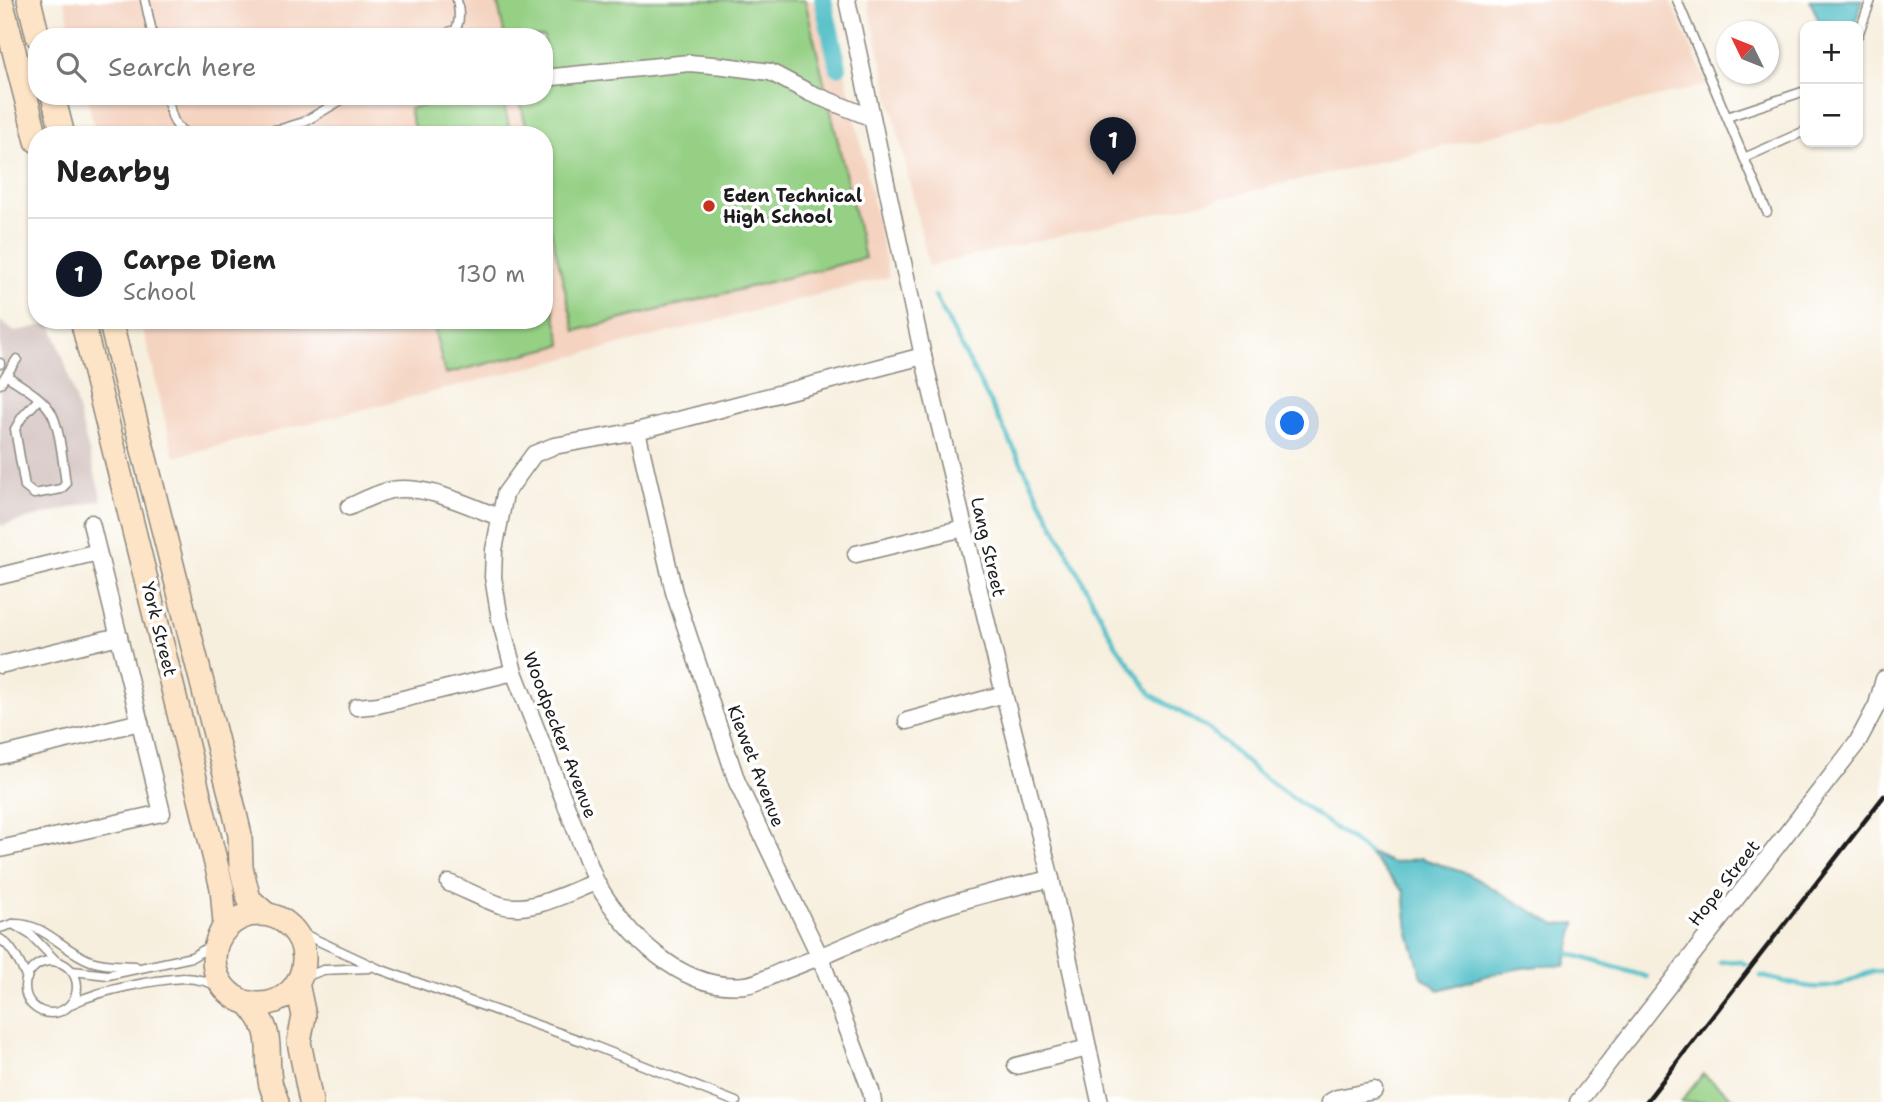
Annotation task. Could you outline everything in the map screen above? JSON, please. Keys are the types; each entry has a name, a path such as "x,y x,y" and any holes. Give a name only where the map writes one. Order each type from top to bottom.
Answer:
{"main road":[{"path":"1,0 33,126"},
{"path":"29,0 36,28"},
{"path":"55,105 61,126"},
{"name":"York Street","path":"84,329 222,888 225,924 215,952 216,972 226,989"},
{"name":"York Street","path":"112,329 232,801 240,835 241,867 249,899 266,914 287,923 295,930"},
{"path":"218,941 223,931 238,919 266,914"},
{"path":"248,1003 267,1004 276,1001 291,991 298,981 305,959 304,949 295,930"},
{"path":"298,981 304,1016 299,1042 311,1102"},
{"path":"226,989 248,1003 261,1017 269,1038 270,1082 277,1102"}],"street":[{"name":"Lang Street","path":"846,0 923,356 1051,878 1100,1102"},
{"path":"553,77 690,63 724,66 770,72 810,93 872,118"},
{"name":"Woodpecker Avenue","path":"923,356 637,431 554,446 534,454 505,494 499,517 493,578 500,619 514,672 596,882 611,908 628,927 692,978 715,984 747,985 904,921 992,891 1051,878"},
{"name":"Kiewet Avenue","path":"637,431 674,592 737,782 820,957 873,1102"},
{"path":"349,507 389,490 404,489 438,496 499,517"},
{"path":"0,849 162,813 91,523"},
{"path":"856,554 964,528"},
{"path":"0,576 98,552"},
{"path":"0,665 119,636"},
{"path":"357,707 379,705 514,672"},
{"name":"Hope Street","path":"1578,1102 1857,743 1877,705 1884,679"},
{"path":"907,721 1004,694"},
{"path":"0,757 140,722"},
{"path":"449,883 502,905 518,907 534,905 596,882"},
{"path":"1016,1066 1088,1048"},
{"path":"1330,1102 1374,1091"}],"lane":[{"path":"145,0 151,28"},
{"path":"455,28 460,16 457,0"},
{"path":"1677,0 1768,212"},
{"path":"1863,22 1871,0"},
{"path":"1727,117 1800,93"},
{"path":"169,105 173,121 178,126"},
{"path":"291,126 304,122 333,105"},
{"path":"1744,158 1800,133"},
{"path":"0,384 17,359"},
{"path":"6,375 39,399 54,418 66,484 61,489 34,494 25,487 15,433 22,417 39,399"},
{"path":"0,928 25,923 90,961 148,966"},
{"path":"13,924 31,935 57,962 72,971 108,975 192,957 218,941"},
{"path":"295,930 379,969 579,1040 736,1102"},
{"path":"0,939 16,957 27,978 26,995 36,1008 43,1012 59,1013 72,1003 94,993 185,978 213,983 226,989"},
{"path":"27,978 39,964 57,962"},
{"path":"298,981 323,970 379,969"},
{"path":"72,971 78,988 72,1003"}],"shaded area":[{"name":"Eden Technical High School","path":"64,0 830,0 889,277 174,457 143,329 553,329 553,126 94,126 89,105 553,105 553,28 71,28"},
{"path":"867,0 1670,0 1708,85 929,266"},
{"path":"0,321 15,332 28,329 53,329 67,369 102,500 0,526"}],"green space":[{"path":"497,0 805,0 865,258 575,331 553,239 553,126 526,126 521,105 553,105 553,28 503,28"},
{"path":"425,105 504,105 509,126 414,126 409,109"},
{"path":"553,308 562,345 445,374 434,329 553,329"},
{"path":"1703,1074 1738,1102 1681,1102"}],"water":[{"path":"1810,0 1863,0 1856,21 1819,21"},
{"path":"1366,851 1392,863 1421,858 1468,874 1556,925 1576,923 1565,966 1517,969 1439,990 1422,977 1408,930 1404,892"}],"waterway":[{"path":"823,0 838,67"},
{"path":"935,296 1114,642 1152,695 1209,729 1257,772 1369,853"},
{"path":"1564,952 1647,977"},
{"path":"1720,962 1739,961 1747,965"},
{"path":"1761,976 1804,986 1826,987 1848,982 1868,973 1884,971"}],"railway":[{"path":"1646,1102 1884,796"}],"place":[{"name":"Carpe Diem","path":"1113,175"},
{"name":"Eden Technical High School","path":"709,206"}]}
